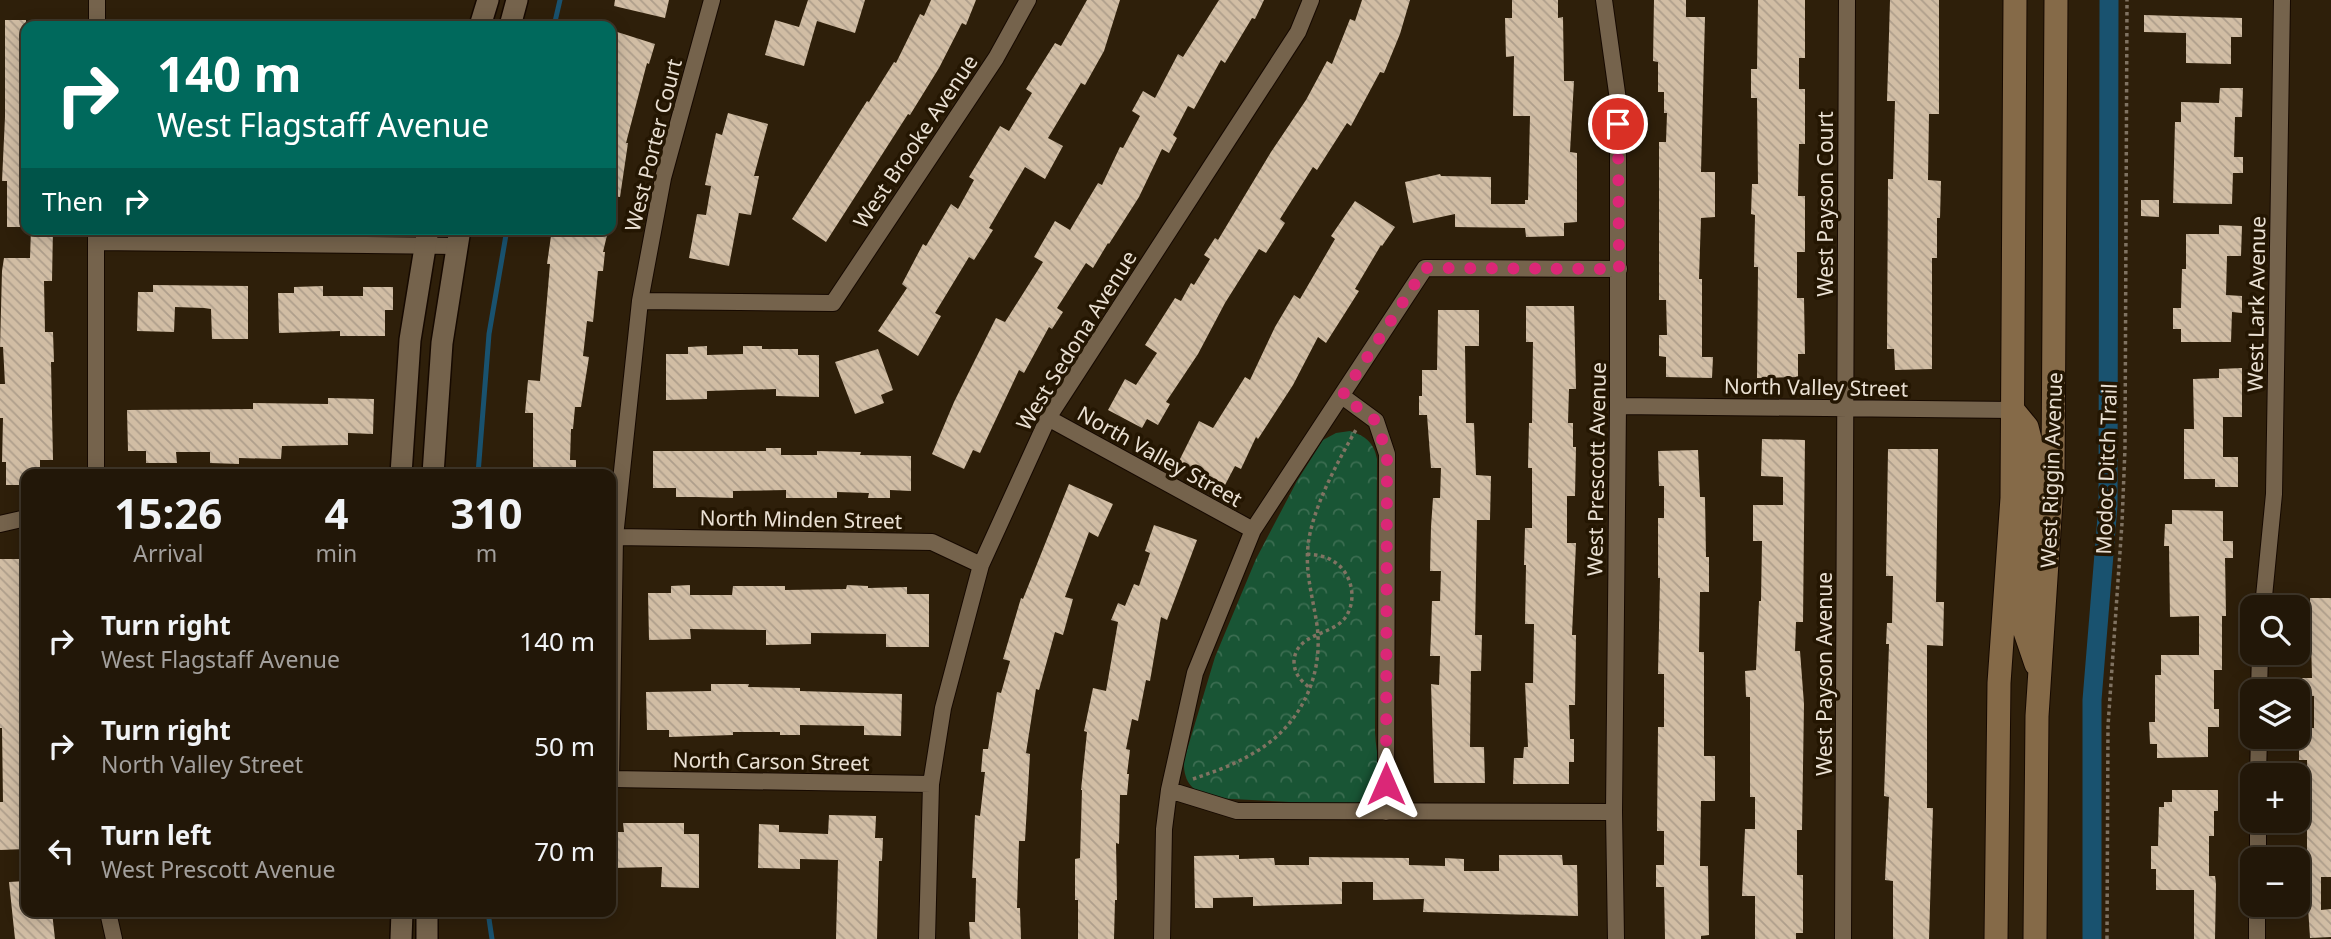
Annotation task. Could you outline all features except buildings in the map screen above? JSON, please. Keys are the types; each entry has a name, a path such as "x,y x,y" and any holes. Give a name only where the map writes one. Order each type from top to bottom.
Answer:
{"main road":[{"name":"West Riggin Avenue","path":"1996,939 1998,703 2012,517 2014,0"},
{"name":"West Riggin Avenue","path":"2035,939 2039,676 2053,470 2056,0"},
{"path":"2013,410 2027,427 2033,451 2031,530 2023,626 2039,676"}],"street":[{"path":"97,0 97,21"},
{"path":"482,21 488,0"},
{"path":"511,21 517,0"},
{"name":"West Porter Court","path":"616,528 640,302 663,178 712,0"},
{"name":"West Brooke Avenue","path":"640,302 833,303 996,58 1027,0"},
{"name":"West Sedona Avenue","path":"928,939 931,785 943,708 981,565 1048,418 1298,32 1311,0"},
{"name":"West Prescott Avenue","path":"1604,0 1618,100 1614,812 1616,939"},
{"name":"West Payson Court","path":"1846,409 1847,0"},
{"name":"West Lark Avenue","path":"2264,595 2274,494 2282,0"},
{"path":"96,469 96,236 459,238 442,343 432,469"},
{"path":"401,469 410,340 427,237"},
{"path":"1162,939 1164,829 1169,790 1195,673 1253,530 1425,268 1619,269"},
{"path":"1342,396 1376,421 1387,454 1386,812"},
{"name":"North Valley Street","path":"1618,405 2013,410"},
{"name":"West Payson Avenue","path":"1843,939 1846,409"},
{"name":"North Valley Street","path":"1048,418 1253,530"},
{"path":"0,524 21,519"},
{"name":"North Minden Street","path":"616,537 932,542 981,565"},
{"name":"North Carson Street","path":"616,778 931,785"},
{"path":"1169,790 1237,811 1614,812"},
{"path":"109,917 114,939"},
{"path":"401,939 402,917"},
{"path":"427,917 427,939"},
{"path":"2257,917 2257,939"}],"path":[{"name":"Modoc Ditch Trail","path":"2107,939 2108,726 2122,523 2124,447 2127,0"},
{"path":"1169,790 1254,753 1289,726 1310,688 1317,665 1317,634 1307,554 1315,516 1366,413"},
{"path":"1307,554 1334,561 1347,575 1351,585 1351,602 1345,618 1304,641 1294,658 1298,676 1310,688"}],"green space":[{"path":"1350,431 1368,440 1377,459 1375,732 1379,778 1376,787 1371,795 1347,805 1212,798 1190,785 1185,774 1184,760 1215,657 1256,559 1297,481 1323,440 1336,433"}],"waterway":[{"path":"555,21 560,0"},
{"path":"2092,939 2092,700 2108,505 2109,0"},
{"path":"478,469 489,334 506,235"},
{"path":"489,917 492,939"}],"route":[{"path":"1386,784 1387,454 1376,421 1342,396 1425,268 1619,269 1618,124"}]}
